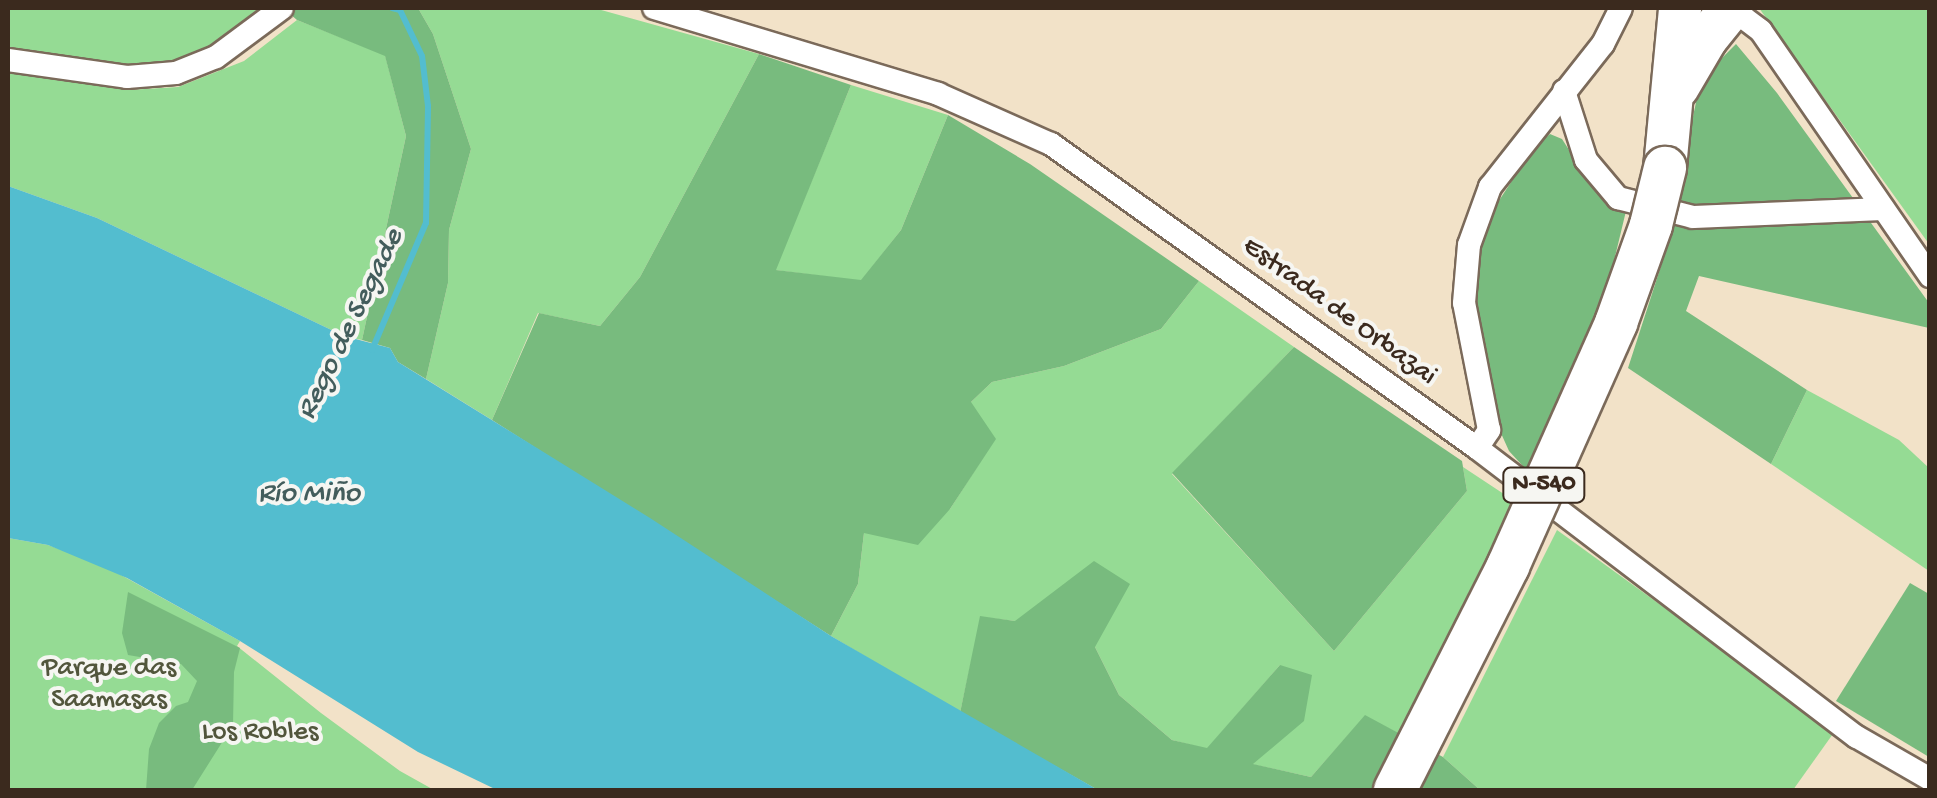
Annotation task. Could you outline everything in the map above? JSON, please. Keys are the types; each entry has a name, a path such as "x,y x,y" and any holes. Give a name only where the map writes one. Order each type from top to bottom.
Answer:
{"highway":[{"name":"N-540","path":"1395,790 1508,566 1616,323 1652,225 1665,168 1680,8"},
{"path":"1674,96 1698,51 1727,10"}],"street":[{"path":"8,60 127,76 176,72 216,58 281,8"},
{"name":"Estrada de Orbazai","path":"654,8 938,94 1051,144 1477,448 1857,737 1930,779"},
{"path":"1477,448 1489,430 1464,303 1468,245 1490,187 1603,44 1621,8"},
{"path":"1727,10 1760,31 1930,276"},
{"path":"1564,91 1586,160 1618,198 1692,218 1882,209"}],"green space":[{"path":"8,8 264,8 200,54 154,68 8,49"},
{"path":"283,8 418,8 433,34 471,149 449,230 448,283 426,379 398,362 390,348 362,340 406,136 385,56 297,20"},
{"path":"418,8 594,8 759,54 640,277 600,326 538,313 492,420 426,379 448,283 449,230 471,149 433,34"},
{"path":"1759,8 1929,8 1929,244"},
{"path":"297,20 385,55 406,136 362,340 344,336 97,218 8,186 8,69 128,90 178,87 244,61"},
{"path":"1736,44 1777,93 1929,303 1929,328 1699,276 1686,311 1807,390 1771,464 1628,368 1661,266 1701,79"},
{"path":"759,54 851,85 776,270 861,280 901,230 948,115 1030,164 1199,281 1161,329 1064,366 992,382 971,402 996,439 950,509 918,545 864,533 858,584 831,636 492,420 539,313 600,326 640,277"},
{"path":"851,85 948,115 901,230 861,281 775,270"},
{"path":"1550,134 1562,139 1589,181 1626,211 1608,286 1533,477 1509,451 1495,420 1472,293 1485,222 1534,147"},
{"path":"1199,281 1294,347 1172,474 1334,651 1467,491 1463,467 1522,506 1407,738 1365,716 1311,777 1251,764 1280,665 1207,749 1172,740 1119,695 1095,647 1015,621 981,617 960,713 831,636 858,584 864,533 950,509 995,439 970,403 992,382 1064,366 1161,329"},
{"path":"1294,347 1462,461 1467,491 1334,651 1172,473"},
{"path":"1807,390 1899,440 1929,468 1929,571 1771,464"},
{"path":"1557,530 1835,731 1793,790 1480,790 1443,757"},
{"name":"Parque das Saamasas","path":"8,538 48,545 103,565 240,641 237,646 321,713 400,771 434,790 8,790"},
{"path":"1094,561 1130,584 1095,647 1119,695 1172,740 1207,748 1280,665 1312,675 1304,721 1253,764 1311,777 1365,715 1443,757 1480,790 1098,790 960,713 980,616 1015,621"},
{"path":"1910,583 1929,594 1929,757 1836,701"},
{"path":"128,592 240,648 234,672 233,725 192,790 146,790 149,749 159,723 176,706 188,702 197,681 181,664 128,655 122,633"}],"water":[{"name":"Río Miño","path":"8,186 97,218 344,336 390,348 398,362 831,636 1098,790 497,790 418,752 240,641 127,578 48,545 8,538"}],"waterway":[{"name":"Rego de Segade","path":"372,350 426,223 428,106 422,56 400,10 392,8"}],"park label":[{"name":"Los Robles","path":"260,733"}]}
